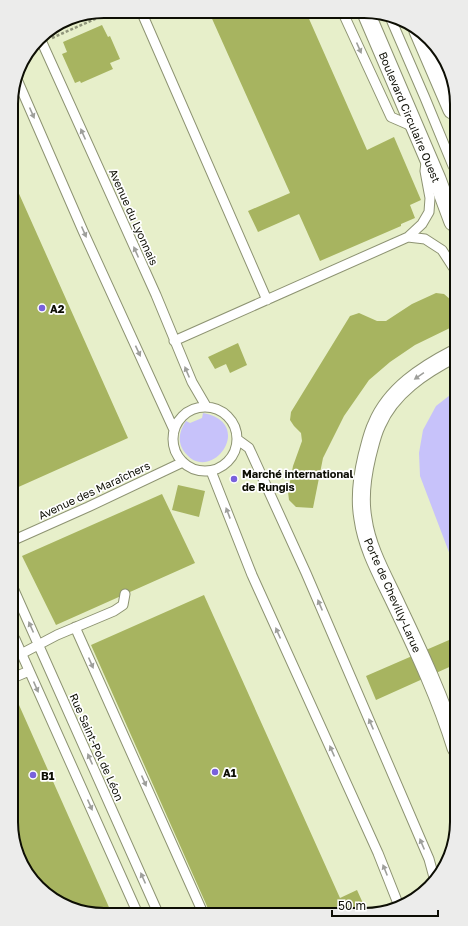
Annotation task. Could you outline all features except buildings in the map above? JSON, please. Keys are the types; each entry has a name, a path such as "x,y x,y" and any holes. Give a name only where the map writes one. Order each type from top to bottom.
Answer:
{"street":[{"name":"Boulevard Circulaire Ouest","path":"368,18 427,156 450,214"},
{"path":"422,40 450,105"},
{"name":"Porte de Chevilly-Larue","path":"450,357 407,384 384,410 376,425 370,445 363,473 360,496 363,519 372,552 430,678 450,728"}],"lane":[{"path":"144,18 267,300"},
{"path":"347,18 390,117 414,127"},
{"path":"393,24 450,159"},
{"name":"Avenue du Lyonnais","path":"43,43 156,295 192,382 206,406"},
{"path":"20,87 86,238 174,430"},
{"path":"174,341 408,237 422,224 429,212 430,198 425,171 427,156"},
{"path":"408,237 425,239 442,250 450,262"},
{"path":"206,406 222,411 229,416 237,431 238,440 236,448 227,463 211,471 201,471 192,468 177,456 174,449 173,439 174,430 180,419 190,410 197,407 206,406"},
{"path":"238,440 248,448 306,573 429,859 433,873"},
{"name":"Avenue des Maraîchers","path":"18,538 183,462"},
{"path":"211,471 252,575 378,853 397,901"},
{"path":"21,654 57,635 114,611 124,605 125,594"},
{"name":"Rue Saint-Pol de Léon","path":"18,599 156,908"},
{"path":"75,627 201,908"},
{"path":"18,646 135,908"},
{"path":"18,676 29,671"}],"path":[{"path":"53,35 93,19"}],"shaded area":[{"path":"450,395 450,555 420,476 419,453 423,430 436,406"},
{"path":"203,413 219,419 227,428 228,439 223,450 215,458 205,462 194,460 183,450 180,443 181,431 186,421 190,423 202,418"}],"place":[{"name":"A2","path":"42,308"},
{"name":"Marché international de Rungis","path":"234,479"},
{"name":"A1","path":"215,772"},
{"name":"B1","path":"33,775"}]}
